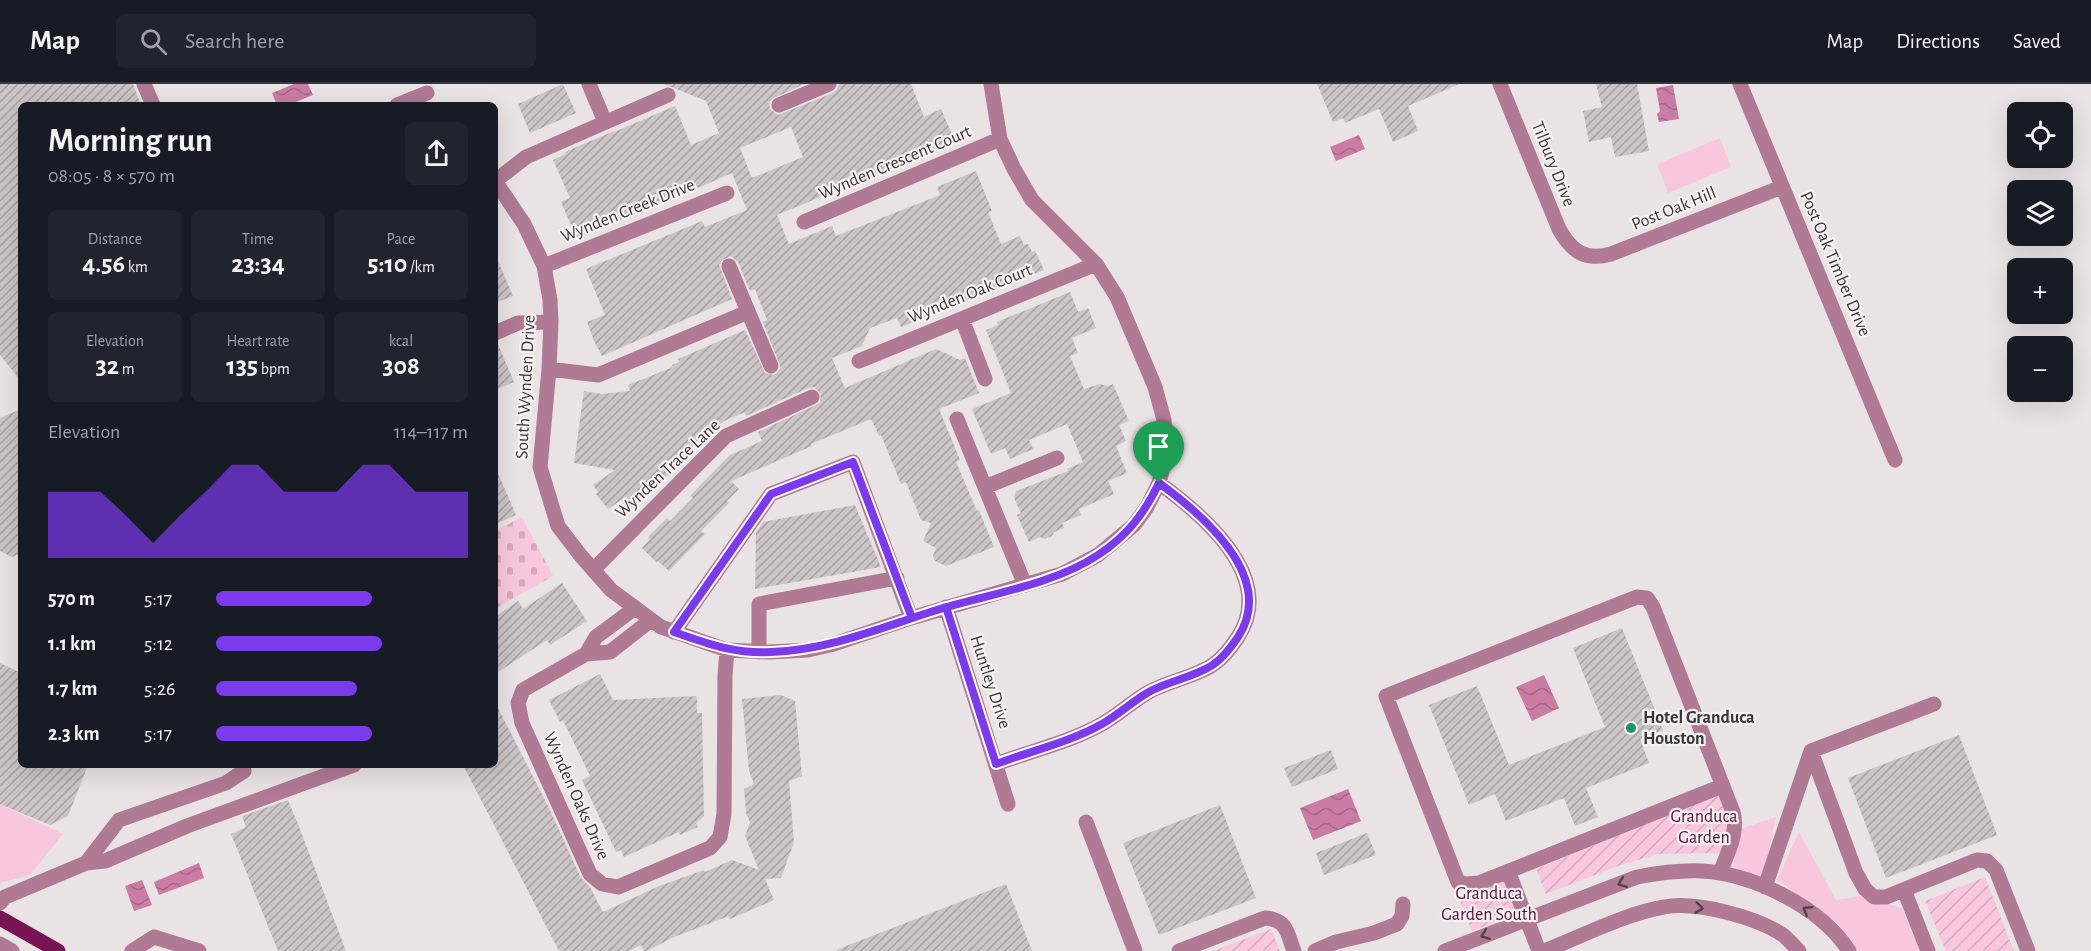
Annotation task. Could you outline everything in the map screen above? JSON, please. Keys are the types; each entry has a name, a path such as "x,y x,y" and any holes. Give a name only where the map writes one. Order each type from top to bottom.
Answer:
{"main road":[{"path":"0,918 58,951"}],"street":[{"path":"144,84 152,102"},
{"path":"589,84 605,122"},
{"path":"778,105 829,84"},
{"name":"South Wynden Drive","path":"498,185 524,224 544,266 550,300 549,369 540,467 558,526 611,590 661,627 727,650 759,652 808,650 1062,574 1098,555 1134,525 1147,507 1159,483 1167,452 1164,420 1155,387 1117,297 1096,264 1032,200 1014,169 1000,139 991,84"},
{"name":"Tilbury Drive","path":"1500,84 1559,229 1571,246 1579,252"},
{"name":"Post Oak Timber Drive","path":"1740,84 1895,460"},
{"path":"405,102 428,94"},
{"path":"498,179 526,157 668,94"},
{"name":"Wynden Crescent Court","path":"804,222 1000,139"},
{"name":"Post Oak Hill","path":"1579,252 1588,257 1611,254 1782,187"},
{"name":"Wynden Creek Drive","path":"544,266 727,193"},
{"name":"Wynden Oak Court","path":"860,361 1096,264"},
{"path":"729,266 771,366"},
{"path":"549,369 598,375 748,312"},
{"path":"962,319 985,379"},
{"path":"498,332 518,323 551,322"},
{"name":"Wynden Trace Lane","path":"593,570 726,436 812,397"},
{"path":"957,418 1026,585"},
{"path":"985,487 1057,458"},
{"path":"674,632 771,494 853,462 912,618"},
{"path":"996,764 1070,738 1103,723 1149,692 1213,664 1231,647 1244,627 1250,605 1246,583 1238,565 1222,538 1190,506 1159,483"},
{"path":"759,652 759,604 897,578"},
{"path":"1720,873 1736,825 1722,786 1653,607 1647,598 1637,597 1386,696 1458,882 1479,883 1722,786"},
{"name":"Huntley Drive","path":"946,607 1008,804"},
{"name":"Wynden Oaks Drive","path":"586,654 596,637 635,608"},
{"name":"Wynden Oaks Drive","path":"651,620 610,652 586,654 523,690 518,703 522,723 590,874 602,884 618,886 710,848 720,837 724,814 727,650"},
{"path":"610,626 623,643"},
{"path":"1811,751 1934,704"},
{"path":"1765,887 1811,751"},
{"path":"1811,751 1856,873 1865,889 1874,897 1886,897 1977,860 1988,861 1996,870 2028,951"},
{"path":"86,863 119,820 226,783 244,771 244,768"},
{"path":"0,903 5,897 86,863 105,861 187,826 346,768"},
{"path":"1086,822 1136,951"},
{"path":"1508,871 1539,951"},
{"path":"1444,951 1637,877 1664,872 1701,871 1720,873 1765,887 1792,901 1819,918 1848,951"},
{"path":"1904,890 1928,951"},
{"path":"1315,951 1336,942 1374,933 1397,924 1402,916 1403,904"},
{"path":"1544,951 1639,913 1666,906 1700,907 1735,913 1782,935 1799,951"},
{"path":"1179,951 1265,918 1274,919 1284,925 1294,951"},
{"path":"132,951 154,937 200,951"},
{"path":"0,944 12,951"}],"green space":[{"path":"1720,138 1731,167 1668,193 1657,164"},
{"path":"522,517 553,576 498,607 498,529"},
{"name":"Granduca Garden","path":"1718,795 1731,827 1720,853 1658,854 1618,866 1546,894 1536,869"},
{"path":"0,804 63,834 30,875 0,883"},
{"path":"1776,817 1763,878 1733,867 1740,829"},
{"path":"1799,832 1836,900 1861,896 1902,908 1920,951 1858,951 1837,923 1777,880"},
{"name":"Granduca Garden South","path":"1507,877 1520,912 1472,931 1458,896"},
{"path":"1985,877 2014,951 1946,951 1925,901"},
{"path":"1271,929 1280,951 1213,951"}],"water":[{"path":"294,84 308,84 313,95 296,102 276,102 272,93"},
{"path":"1673,85 1679,119 1659,122 1657,114 1660,111 1656,88"},
{"path":"1359,135 1365,149 1336,161 1330,147"},
{"path":"1544,675 1559,708 1532,721 1516,687"},
{"path":"1348,789 1361,821 1313,840 1300,808"},
{"path":"199,863 204,878 159,895 154,882"},
{"path":"142,880 152,905 134,911 125,886"}],"building":[{"path":"0,84 133,84 140,102 18,102 18,377 0,355"},
{"path":"563,84 576,113 530,133 518,104"},
{"path":"664,84 804,84 772,99 769,103 770,109 778,115 833,93 839,84 911,84 924,117 941,109 955,141 777,215 789,244 832,226 836,236 940,195 937,187 976,171 992,211 988,212 1001,244 1020,236 1024,245 1028,244 1032,252 1035,251 1044,270 901,327 897,318 870,328 862,346 832,358 845,388 936,349 960,360 965,358 979,393 939,409 960,460 956,462 994,547 946,566 935,561 933,556 936,548 923,541 931,523 921,520 906,482 901,484 881,435 879,436 871,419 731,481 739,489 727,501 729,503 701,531 705,534 669,571 658,561 656,562 642,548 650,539 648,537 667,518 670,521 693,498 690,496 730,455 762,441 758,432 820,403 821,394 814,387 746,416 745,412 724,421 697,442 650,495 628,511 621,500 608,509 596,494 598,492 593,485 615,470 574,463 584,391 602,394 630,391 628,385 673,367 672,365 679,362 678,359 745,330 765,373 774,375 781,368 763,322 767,320 755,289 750,291 738,262 731,256 722,260 719,265 732,299 602,356 587,322 605,315 586,269 702,221 705,227 747,210 732,173 577,239 561,202 570,198 553,160 566,154 565,152 675,106 691,145 719,133 706,101","holes":["791,127 803,157 752,178 740,148"]},
{"path":"1317,84 1459,84 1408,106 1418,131 1393,142 1379,109 1345,123 1343,118 1333,122"},
{"path":"1596,84 1637,84 1649,151 1615,157 1611,137 1589,142 1583,111 1602,107"},
{"path":"498,261 513,296 498,302"},
{"path":"1070,292 1078,312 1088,308 1096,328 1072,338 1078,353 1070,356 1084,389 1100,384 1108,386 1113,384 1129,421 1119,425 1126,441 1116,446 1127,473 1108,481 1114,494 1079,509 1081,515 1062,523 1064,528 1054,532 1052,536 1045,539 1040,537 1029,542 1017,515 1021,513 1014,498 1016,491 1068,471 1067,469 1083,462 1067,424 1029,440 1033,449 1010,459 1005,448 991,454 972,409 1011,393 986,330 998,325 997,322"},
{"path":"498,344 514,382 498,389"},
{"path":"18,410 18,554 12,557 0,551 0,418"},
{"path":"498,473 516,515 498,523"},
{"path":"855,505 881,567 755,589 756,533 763,522"},
{"path":"562,583 587,621 550,645 547,640 498,672 498,615 518,601 523,609"},
{"name":"Hotel Granduca Houston","path":"1622,628 1663,730 1640,739 1649,763 1586,788 1598,817 1575,826 1564,798 1506,821 1495,794 1469,805 1429,705 1477,686 1509,765 1605,727 1573,648"},
{"path":"0,663 18,672 18,768 87,768 68,816 50,825 0,804"},
{"path":"600,674 613,700 697,696 697,713 702,713 704,816 696,823 698,827 680,835 679,832 624,857 621,850 616,852 582,780 590,776 563,720 560,722 549,700"},
{"path":"781,695 795,701 802,776 789,781 794,842 781,878 765,879 774,900 730,919 729,916 674,937 647,951 644,951 641,945 629,951 559,951 465,768 498,768 498,708 549,808 581,878 590,887 603,912 659,886 704,870 705,872 732,860 759,870 745,836 750,822 746,813 744,789 754,784 749,771 742,699"},
{"path":"1959,735 1997,835 1886,878 1848,778"},
{"path":"1331,750 1338,769 1292,787 1284,768"},
{"path":"288,800 346,951 278,951 231,834 246,827 242,816"},
{"path":"1220,805 1256,898 1159,935 1123,843"},
{"path":"1367,833 1376,855 1324,875 1316,853"},
{"path":"1006,884 1032,951 836,950"}],"place":[{"name":"Hotel Granduca Houston","path":"1631,728"}],"route":[{"path":"1159,483 1147,507 1134,525 1098,555 1062,574 946,607 834,644 808,650 769,652 727,650 674,632 771,494 853,462 912,618 946,607 996,764 1070,738 1103,723 1149,692 1213,664 1231,647 1244,627 1250,605 1246,583 1238,565 1222,538 1190,506 1159,483"}]}
